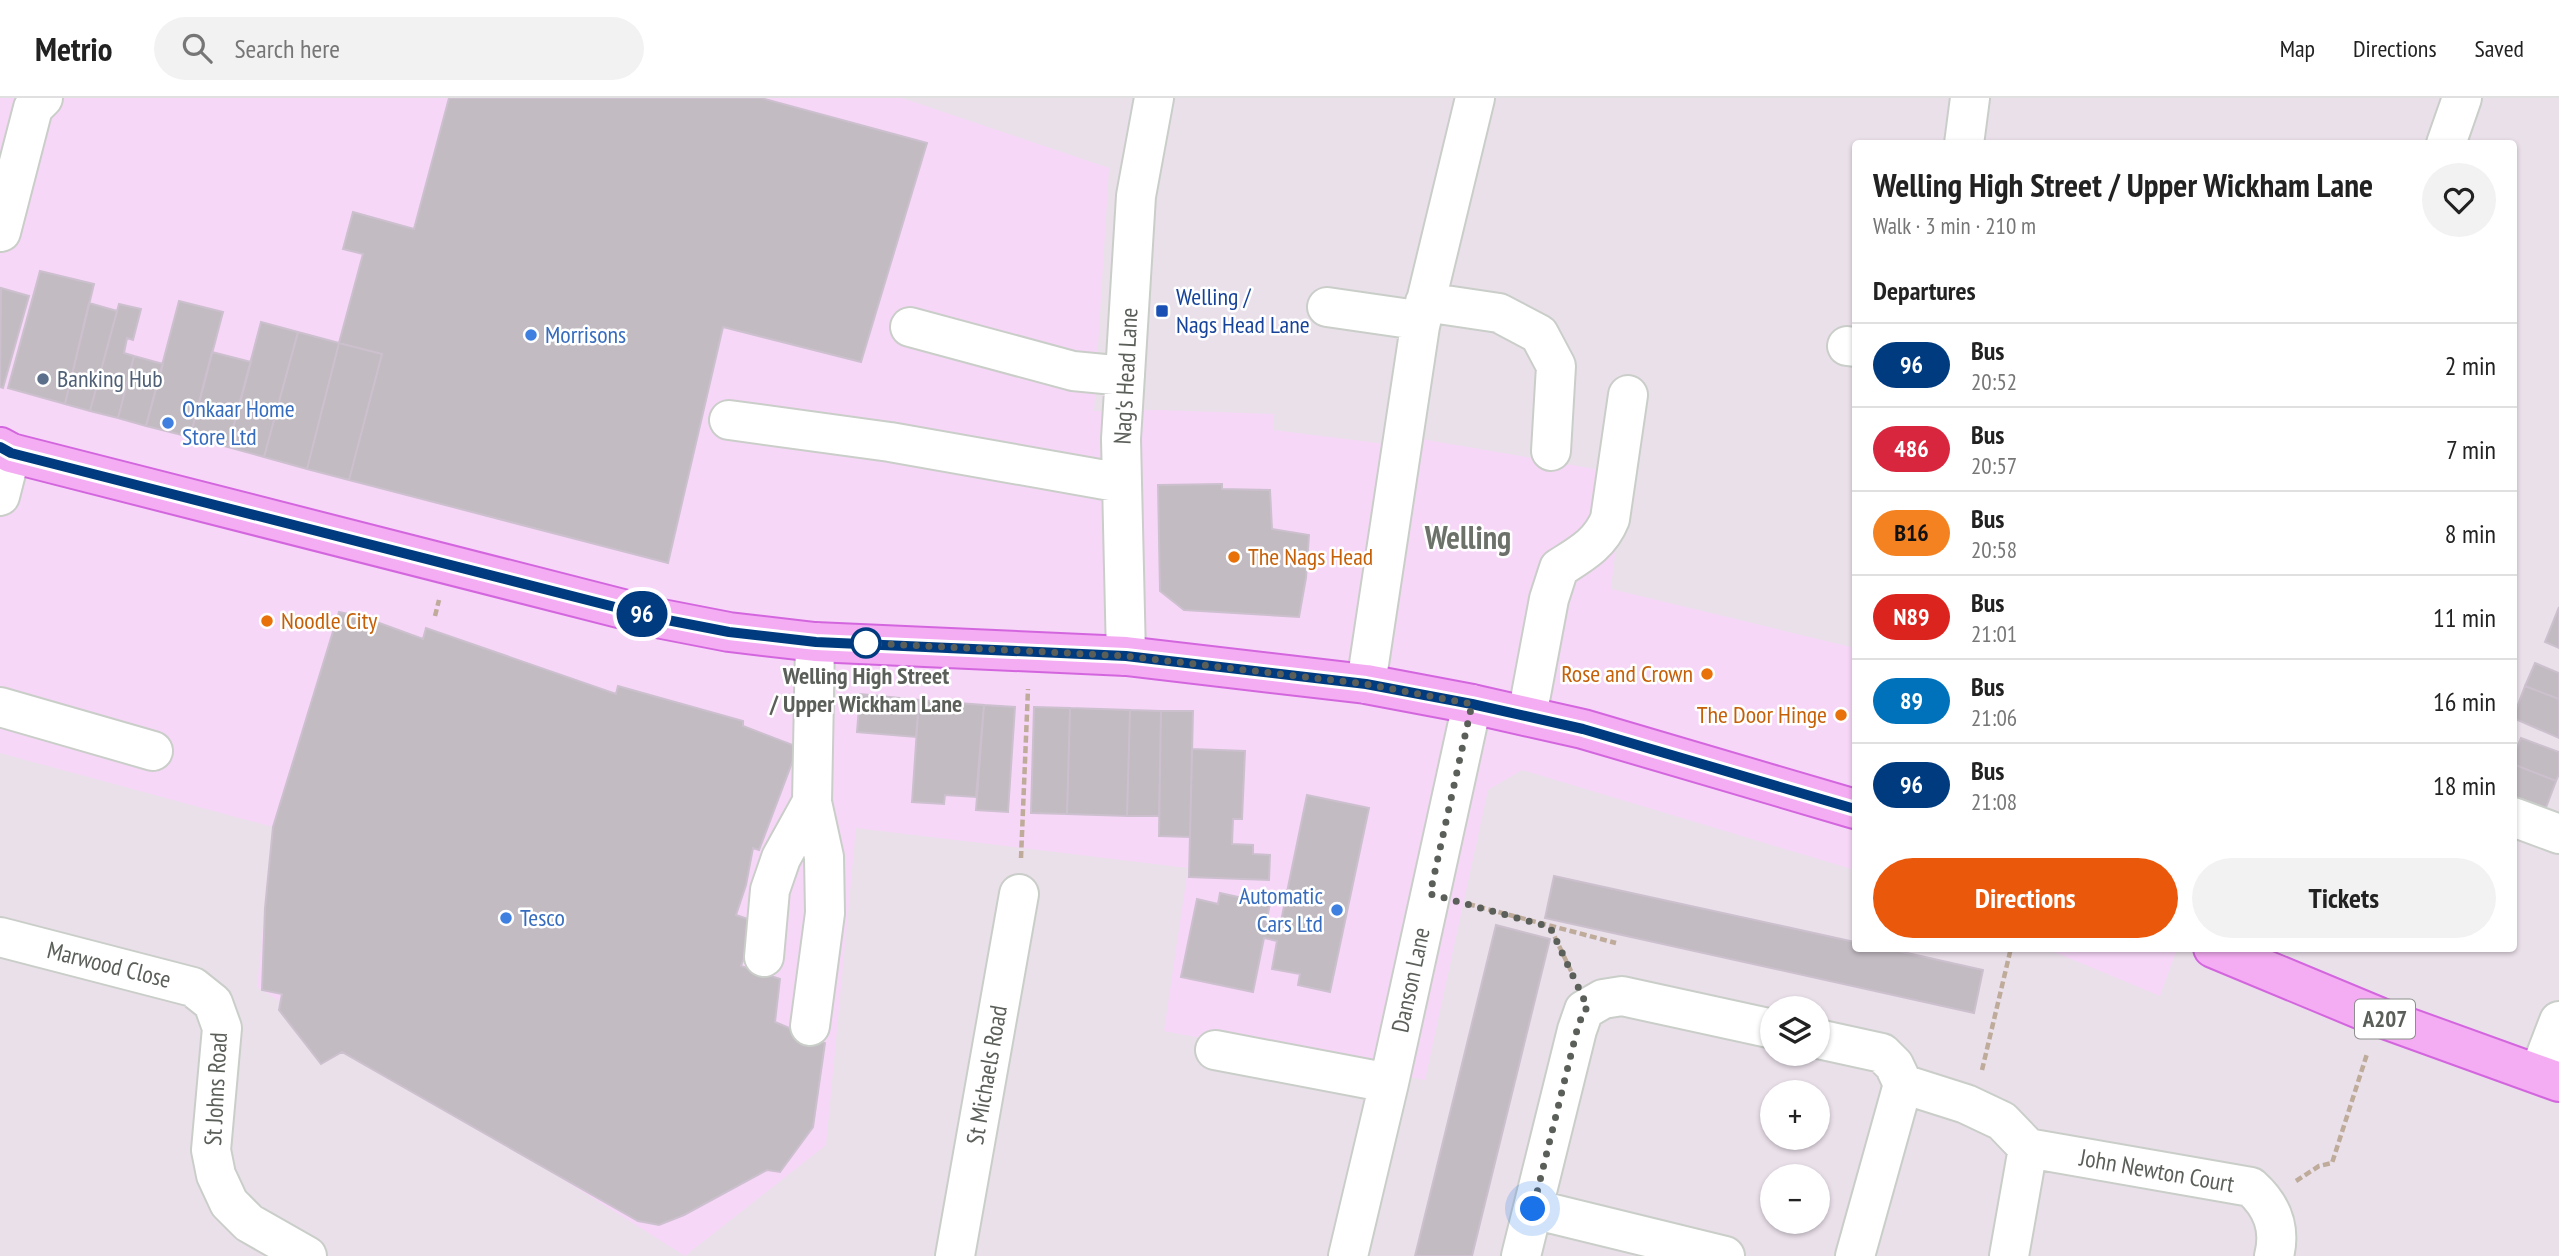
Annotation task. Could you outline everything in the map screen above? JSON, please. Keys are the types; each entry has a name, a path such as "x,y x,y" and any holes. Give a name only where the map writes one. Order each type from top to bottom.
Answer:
{"main road":[{"path":"4,451 662,619 729,632 816,642 1126,656 1366,684 1583,729 1852,808"},
{"name":"A207","path":"2223,952 2379,1017 2549,1077"}],"street":[{"path":"1,232 33,108 43,98"},
{"name":"Nag's Head Lane","path":"1126,656 1121,439 1136,196 1154,98"},
{"path":"1366,684 1422,314 1475,98"},
{"path":"1965,140 1970,98"},
{"path":"2447,140 2462,98"},
{"path":"1327,307 1410,320 1422,314 1499,313 1539,334 1556,366 1551,451"},
{"path":"910,327 1073,371 1125,376"},
{"path":"1527,716 1549,599 1559,568 1590,549 1604,533 1610,519 1628,395"},
{"path":"729,420 890,442 1122,483"},
{"path":"0,496 4,451"},
{"path":"810,1026 825,913 824,857 812,802 816,642"},
{"name":"Danson Lane","path":"1348,1256 1472,704"},
{"path":"0,707 153,751"},
{"path":"764,957 771,890 781,858 812,802"},
{"path":"2517,818 2559,834"},
{"name":"St Michaels Road","path":"955,1256 1019,894"},
{"name":"Marwood Close","path":"0,937 193,987 213,1003"},
{"path":"1521,1256 1584,1010 1603,999 1622,996 1760,1026"},
{"name":"St Johns Road","path":"213,1003 222,1028 211,1150 216,1175 229,1203 249,1223 307,1256"},
{"path":"2549,1077 2559,1021"},
{"path":"1830,1042 1882,1053 1894,1065 1903,1084 1855,1256"},
{"path":"1215,1050 1389,1083"},
{"path":"1903,1084 1973,1107 2002,1121 2028,1148 2009,1256"},
{"name":"John Newton Court","path":"2028,1148 2251,1188 2266,1200 2274,1223 2274,1256"},
{"path":"1533,1209 1725,1256"}],"path":[{"path":"1019,894 1029,650"},
{"path":"1430,894 1616,943"},
{"path":"1550,927 1588,1008"},
{"path":"1973,1107 2010,952"},
{"path":"2266,1200 2319,1166 2332,1163 2379,1017"}],"shaded area":[{"path":"0,98 902,98 1109,168 1094,411 1274,414 1273,430 1402,446 1421,439 1624,474 1611,589 1852,647 1852,869 1522,770 1488,790 1425,1080 1164,1031 1188,868 856,828 826,1145 685,1256 257,987 273,827 0,753"},
{"path":"2054,952 2176,952 2160,996"}],"building":[{"name":"Morrisons","path":"449,98 761,98 927,143 861,362 723,327 668,563 349,480 382,354 339,343 363,254 343,249 353,212 414,229"},
{"path":"40,271 94,284 65,404 8,388"},
{"path":"1,288 29,296 3,388 0,387"},
{"path":"179,301 223,312 190,437 146,426"},
{"path":"89,303 117,311 90,411 65,404"},
{"path":"119,304 141,309 133,340 127,338 124,353 134,356 118,418 90,411"},
{"path":"261,322 298,332 264,457 228,447"},
{"path":"298,332 339,343 307,469 264,457"},
{"path":"339,343 382,354 349,480 307,469"},
{"path":"212,352 251,362 228,447 190,437"},
{"path":"134,356 163,364 146,426 118,418"},
{"name":"The Nags Head","path":"1222,484 1222,489 1270,490 1272,529 1309,535 1306,578 1299,617 1184,610 1160,591 1158,485"},
{"path":"2559,607 2559,648 2545,642"},
{"name":"Tesco","path":"339,612 363,617 423,639 426,628 616,694 618,686 743,721 743,726 798,747 759,850 753,848 746,885 736,915 757,922 741,966 780,979 775,1022 825,1043 813,1127 780,1172 767,1170 684,1215 659,1225 638,1221 342,1052 321,1064 279,1010 282,994 262,990 265,908 273,827"},
{"path":"2535,663 2559,673 2559,699 2525,686"},
{"path":"2525,686 2559,699 2559,738 2517,720 2517,707"},
{"path":"860,694 919,700 916,737 857,732"},
{"path":"919,700 984,705 976,797 945,795 944,804 912,802"},
{"path":"984,705 1015,707 1008,812 976,810"},
{"path":"1034,707 1070,708 1067,814 1031,813"},
{"path":"1070,708 1130,710 1127,816 1067,814"},
{"path":"1130,710 1161,711 1159,816 1127,816"},
{"path":"1161,711 1193,711 1190,837 1159,836"},
{"path":"2521,738 2559,752 2559,774 2556,781 2517,766 2517,748"},
{"path":"1192,749 1245,751 1242,819 1233,819 1232,844 1253,845 1253,854 1270,855 1269,880 1189,877"},
{"path":"2517,766 2556,781 2542,818 2517,809"},
{"path":"1307,795 1369,808 1330,992 1298,985 1300,974 1272,969 1277,941 1264,938 1253,992 1181,977 1197,899 1218,904 1220,893 1270,904 1266,923 1280,926"},
{"path":"1554,876 1852,941 1852,952 1903,952 1983,970 1974,1013 1545,918"},
{"path":"1496,925 1550,939 1472,1256 1415,1256"}],"bus line":[{"name":"96","path":"0,447 11,453 662,619 729,632 816,642 1126,656 1366,684 1583,729 1852,808"}],"place":[{"name":"Welling / Nags Head Lane","path":"1162,311"},
{"name":"Morrisons","path":"531,335"},
{"name":"Banking Hub","path":"43,379"},
{"name":"Onkaar Home Store Ltd","path":"168,423"},
{"name":"The Nags Head","path":"1234,557"},
{"name":"Noodle City","path":"267,621"},
{"name":"Welling High Street / Upper Wickham Lane","path":"866,643"},
{"name":"Rose and Crown","path":"1707,674"},
{"name":"The Door Hinge","path":"1841,715"},
{"name":"Automatic Cars Ltd","path":"1337,910"},
{"name":"Tesco","path":"506,918"}],"district":[{"name":"Welling","path":"1468,538"}],"route":[{"path":"866,643 1126,656 1366,684 1472,704 1430,894 1550,927 1588,1008 1584,1010 1577,1030 1533,1209"}]}
